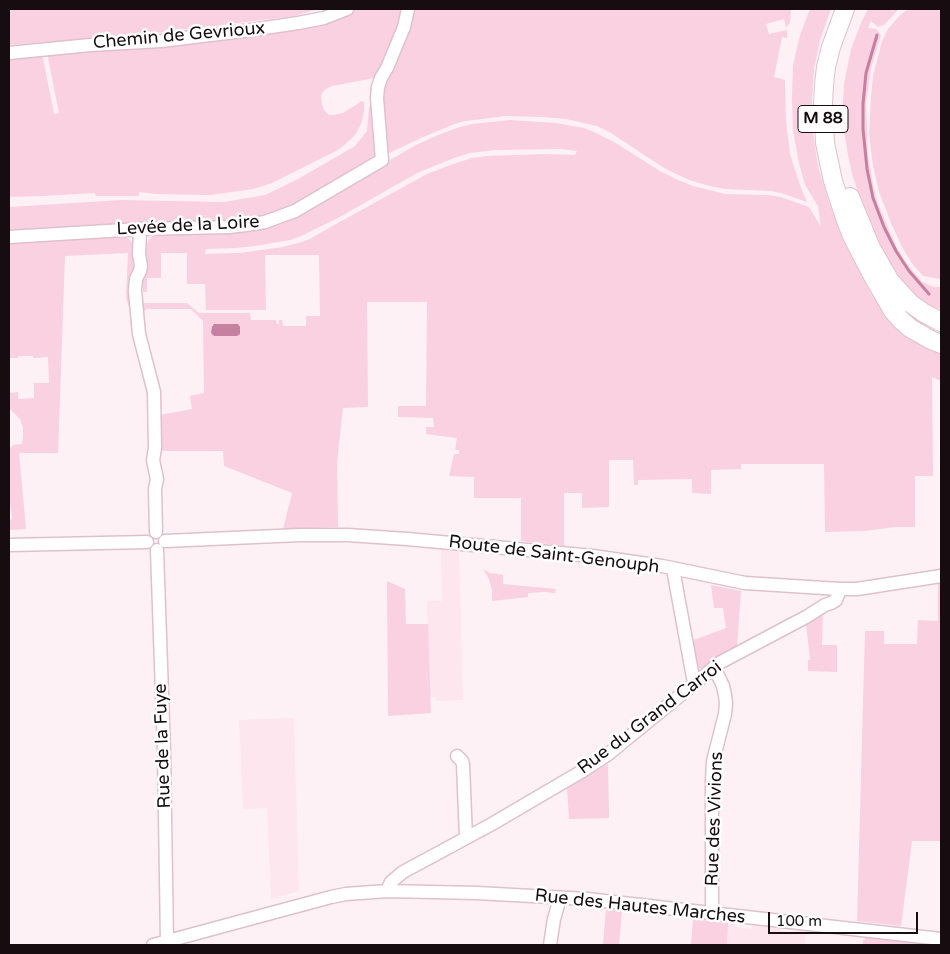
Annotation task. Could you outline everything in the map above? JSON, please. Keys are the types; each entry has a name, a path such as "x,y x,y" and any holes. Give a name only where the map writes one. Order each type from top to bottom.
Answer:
{"highway":[{"name":"M 88","path":"845,9 826,67 823,104 825,143 833,181 845,218 861,253 883,293 907,317 920,326 941,336"},
{"name":"M 88","path":"858,9 844,44 836,80 835,100 836,139 849,195 863,230 890,281 910,303 941,322"},
{"path":"883,293 893,311 901,320 921,335 941,344"}],"street":[{"name":"Chemin de Gevrioux","path":"9,53 82,45 161,41 251,30 324,18 347,9"},
{"name":"Levée de la Loire","path":"9,237 140,229 229,227 265,222 295,211 382,160 377,98 378,87 404,26 408,9"},
{"name":"Rue de la Fuye","path":"140,229 139,254 141,266 136,279 135,290 139,334 154,392 155,448 153,460 157,478 155,490 159,541 167,942"},
{"name":"Route de Saint-Genouph","path":"159,541 348,535 426,540 593,556 745,583 840,589 941,576"},
{"path":"9,545 147,542 149,547 154,550 159,541"},
{"path":"673,569 694,683"},
{"path":"825,605 827,597 826,588"},
{"name":"Rue du Grand Carroi","path":"392,891 397,877 403,872 559,785 607,755 720,662 836,600 840,589"},
{"name":"Rue des Vivions","path":"712,913 712,774 713,760 726,704 722,686 714,668"},
{"path":"458,756 464,765 466,838"},
{"path":"153,945 331,897 346,894 392,891"},
{"name":"Rue des Hautes Marches","path":"392,891 587,899 941,938"},
{"path":"550,945 560,898"}],"shaded area":[{"path":"9,9 319,9 294,16 148,34 9,45"},
{"path":"357,9 404,9 397,35 374,78 332,86 322,93 322,104 324,110 329,115 343,113 362,101 364,102 364,112 357,132 334,152 272,183 253,189 211,195 139,192 139,196 96,196 95,193 9,197 9,57 39,55 43,58 54,114 59,113 48,58 49,53 314,23"},
{"path":"412,9 791,9 790,23 786,28 784,19 766,24 769,34 787,30 787,38 782,37 774,77 785,80 786,121 790,154 807,202 771,191 725,189 689,180 664,168 611,133 597,126 566,119 506,116 466,121 421,138 387,154 384,97 386,84"},
{"path":"810,9 831,9 820,40 814,69 812,127 818,166 829,202 846,246 872,295 885,313 941,350 941,381 932,377 933,476 915,476 915,527 825,532 824,464 741,464 741,469 711,470 711,494 692,493 692,479 638,480 638,485 634,485 633,460 609,460 609,507 582,508 582,493 564,493 565,546 521,541 521,498 474,498 474,477 449,476 454,454 459,454 459,450 455,450 457,438 426,434 426,427 434,427 433,418 398,417 398,406 426,406 427,302 367,302 368,407 343,408 337,463 338,527 283,529 292,493 224,466 223,451 161,451 160,415 192,409 190,396 204,393 203,321 191,309 147,309 144,311 143,303 187,303 199,313 250,313 251,320 276,320 277,324 279,324 279,320 282,320 283,326 306,326 306,316 320,316 319,255 265,255 266,310 206,310 205,284 187,284 187,253 161,253 161,278 147,278 147,292 143,292 146,249 148,241 152,236 304,210 416,145 438,135 472,124 510,120 556,123 584,128 614,142 660,171 693,186 725,194 781,197 809,207 821,227 818,206 805,185 793,131 793,65 800,35","holes":["562,149 577,151 575,155 545,154 472,158 427,174 310,239 283,247 239,253 205,254 206,249 255,246 290,240 301,236 338,218 417,173 470,153 495,150"]},
{"path":"868,9 899,9 884,25 878,27 871,21 868,28 876,29 881,35 871,68 866,103 868,155 877,201 897,248 907,264 922,282 934,287 941,287 941,309 931,308 920,302 899,279 880,247 865,213 852,174 844,131 844,84 851,49"},
{"path":"908,9 941,9 941,279 923,276 913,265 902,247 879,192 869,134 873,76 882,41 888,29"},
{"path":"372,102 376,159 276,214 224,223 111,224 9,232 9,207 121,200 224,202 265,195 298,179 355,146 367,131 369,107"},
{"path":"125,235 134,247 132,309 130,310 126,298 128,253 65,256 58,453 19,453 26,529 9,530 9,522 12,518 9,494 9,449 13,445 22,444 23,428 20,419 9,408 9,393 18,392 18,399 34,398 34,383 49,383 48,357 18,356 18,358 9,358 9,240"},
{"path":"214,324 238,324 240,334 237,336 214,336 211,333"},
{"path":"441,550 459,552 463,700 436,701 436,697 430,697 427,601 442,601"},
{"path":"483,569 490,573 503,575 503,584 556,589 555,593 528,593 528,597 492,601 489,579"},
{"path":"387,581 405,589 406,624 428,624 431,713 388,716"},
{"path":"938,583 941,583 941,841 912,841 901,926 857,921 865,631 884,631 884,644 917,644 918,620 938,621"},
{"path":"711,585 741,591 737,646 701,669 696,666 691,641 726,628 723,608 714,608"},
{"path":"823,612 822,645 837,645 837,672 808,671 808,660 810,660 806,624"},
{"path":"294,718 299,891 271,899 267,808 243,809 239,720"},
{"path":"608,764 609,818 569,819 567,788"},
{"path":"606,909 622,911 619,945 603,945"},
{"path":"693,919 728,923 727,945 691,945"},
{"path":"728,923 733,923 737,927 751,929 753,925 779,928 782,932 806,931 805,945 727,945"},
{"path":"865,937 935,945 863,945"}],"waterway":[{"path":"877,35 866,73 863,104 863,129 867,169 873,198 884,227 909,271 929,294"}]}
